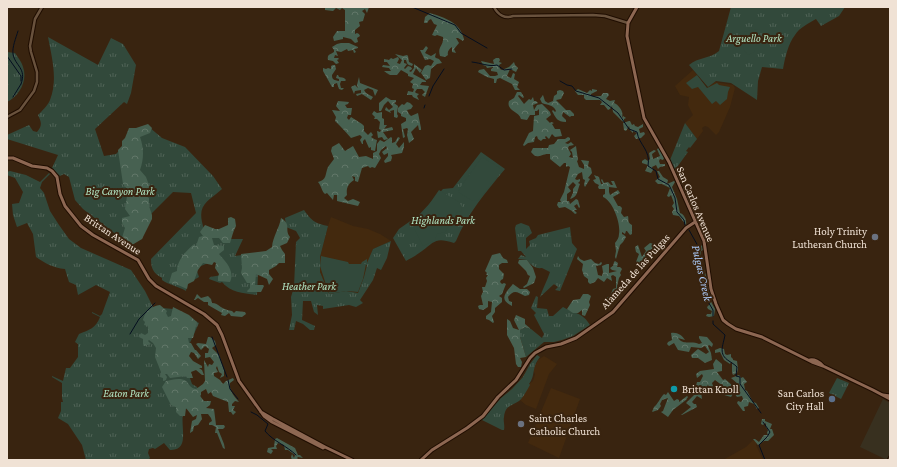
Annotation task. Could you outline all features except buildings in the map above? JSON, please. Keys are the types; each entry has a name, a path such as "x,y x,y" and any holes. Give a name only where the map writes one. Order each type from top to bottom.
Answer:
{"main road":[{"path":"628,22 637,7"},
{"name":"San Carlos Avenue","path":"628,22 627,36 644,118 669,162 704,241 711,289 723,320 736,329 762,337 890,399"},
{"name":"Brittan Avenue","path":"7,158 13,158 32,166 47,168 52,171 57,177 62,201 70,214 81,226 93,235 135,258 140,262 149,279 156,286 204,314 213,321 222,333 239,381 245,392 261,412 350,460"},
{"name":"Alameda de las Pulgas","path":"421,460 432,450 468,428 483,416 498,397 516,380 530,358 537,351 576,338 613,312 686,228 695,222"},
{"name":"San Carlos Avenue","path":"883,395 890,396"}],"street":[{"path":"7,117 20,110 34,91 37,82 37,72 31,52 31,40 34,19 42,7"},
{"path":"494,7 500,15 509,18 513,16 593,15 605,16 628,22"}],"shaded area":[{"path":"693,70 707,88 715,82 733,85 735,88 730,107 719,132 716,135 705,126 702,128 703,131 697,139 685,123 693,115 688,105 689,97 680,95 675,86"},
{"path":"331,217 353,226 368,229 391,241 373,249 358,293 346,291 328,294 320,272 320,257"},
{"path":"544,356 557,364 549,374 536,409 526,405 520,400 530,385 529,384 533,381 535,374 533,370 538,360"},
{"path":"551,388 580,399 559,458 528,443"},
{"path":"883,399 890,403 890,452 887,460 860,447"},
{"path":"753,440 757,442 756,445 763,460 723,460 746,447"}],"green space":[{"path":"325,7 369,7 367,13 365,9 362,11 365,14 363,21 359,22 360,26 355,30 355,34 357,33 360,36 357,38 358,42 355,43 351,39 343,37 343,39 334,41 333,37 337,31 345,31 345,10 342,8 340,10 336,8 333,11 325,10"},
{"name":"Arguello Park","path":"731,7 845,7 839,16 821,26 816,19 797,32 789,47 783,69 762,67 758,81 757,100 731,83 716,81 708,87 689,65 719,51"},
{"path":"430,13 451,22 459,28 464,39 463,41 456,38 459,43 454,49 456,53 452,52 452,47 448,51 448,55 445,57 440,56 439,50 443,42 443,37 432,35 437,25 434,24 431,19 427,23 424,23 425,17"},
{"path":"757,29 758,37 756,48 754,52 748,55 743,47 739,33"},
{"name":"Big Canyon Park","path":"48,37 98,65 111,38 123,44 136,65 131,93 127,104 124,102 95,129 104,156 116,154 131,138 149,127 162,138 185,147 213,176 222,189 207,201 202,209 201,215 204,229 224,239 243,239 235,256 263,252 258,274 257,295 238,292 229,288 222,282 220,283 209,279 210,277 222,275 218,259 196,268 199,277 187,284 186,291 162,280 162,278 153,270 151,259 196,213 191,193 173,192 126,242 83,209 75,200 69,177 64,174 60,176 52,168 58,155 7,139 7,135 29,125 33,131 37,132 40,128 41,122 38,115 49,102 54,85 54,69"},
{"path":"341,43 349,43 358,48 354,49 356,52 354,53 353,50 348,51 347,49 341,52 336,51 338,56 335,55 334,58 339,59 337,60 339,63 336,64 333,61 328,60 328,57 334,52 332,47"},
{"path":"426,46 428,48 425,53 431,56 436,53 435,57 442,63 437,64 431,69 430,78 426,80 421,73 425,66 431,66 434,61 430,59 425,60 420,50 423,50"},
{"path":"7,52 15,53 22,63 24,78 19,92 7,102"},
{"path":"395,54 408,56 409,62 413,64 412,66 404,60 404,63 407,64 404,68 405,69 408,66 411,67 412,69 409,71 411,72 414,68 414,64 422,70 420,73 416,68 413,74 426,81 422,82 420,85 429,86 425,97 422,95 425,92 422,89 417,89 415,92 419,94 417,96 419,100 412,95 407,95 408,91 413,92 414,89 412,88 413,84 410,82 414,78 408,76 408,74 401,70 397,75 391,75 384,71 391,71 389,68 382,67 383,65 390,66 387,62 384,62 384,59 389,60 391,58 393,59 398,57 399,59 397,63 400,64 402,60"},
{"path":"499,58 499,62 502,63 499,65 500,69 502,70 509,67 514,62 518,68 516,72 510,69 507,76 511,78 513,73 515,74 514,79 519,82 517,87 520,90 515,90 512,84 500,78 497,79 496,83 494,83 494,79 478,72 479,70 484,69 490,76 498,75 497,72 491,71 493,67 487,68 481,61 494,64 493,60"},
{"path":"335,65 336,69 332,75 333,79 339,81 339,79 336,78 338,75 346,80 341,81 341,88 344,88 342,90 339,89 337,83 334,84 334,87 332,87 323,71 323,68 331,69 331,66"},
{"path":"697,75 707,88 717,83 719,85 730,87 727,99 720,105 716,101 712,104 698,87 692,89 686,83"},
{"path":"359,77 360,83 378,90 375,96 373,90 368,88 364,90 373,97 371,100 362,94 357,96 356,94 361,93 361,90 355,91 354,94 351,87 355,85 358,88 357,85"},
{"path":"578,89 587,93 590,90 592,91 592,89 597,90 591,94 591,96 601,96 603,93 608,93 609,95 606,99 610,101 615,100 614,103 622,111 622,118 623,116 626,118 624,119 624,122 613,112 612,106 608,110 604,105 600,105 602,102 600,100 586,100 584,95 578,95 575,91"},
{"path":"560,90 564,93 561,99 556,100 566,110 570,110 574,114 574,116 570,117 563,112 562,116 566,122 557,119 552,111 553,110 555,112 555,109 552,106 542,103 540,99 543,95 545,101 548,103 553,101 557,91"},
{"path":"517,92 521,92 524,97 518,96 524,104 533,97 534,101 538,103 533,105 534,110 537,105 542,104 551,115 546,119 550,123 554,123 552,124 555,129 560,129 562,136 555,137 552,134 549,139 546,136 546,139 541,141 537,136 535,137 534,142 528,143 524,146 523,145 529,133 533,131 534,116 539,115 539,109 535,111 535,115 530,115 527,120 521,119 518,114 509,107 509,101 514,98"},
{"path":"386,97 391,100 396,100 394,103 398,106 397,118 394,117 394,110 390,111 391,113 385,110 386,107 389,110 393,107 388,101 381,111 379,111 379,103"},
{"path":"338,101 349,102 345,105 347,108 352,108 351,115 348,115 347,118 349,120 351,117 362,124 364,126 364,131 368,135 371,132 373,135 371,137 377,140 375,151 371,150 371,147 369,148 365,139 362,144 360,140 362,137 360,135 351,138 335,121 336,117 332,110 340,111 336,106"},
{"path":"407,102 413,106 411,109 407,110 411,116 418,113 421,128 421,130 419,130 418,125 411,132 414,139 409,143 407,135 408,129 403,129 405,137 403,138 401,124 406,121 406,118 401,116 398,112 398,108"},
{"path":"374,111 377,113 382,112 384,125 387,125 384,129 392,127 393,129 383,132 388,139 384,140 382,137 378,138 377,131 380,132 381,130 379,129 380,122 377,119 374,119 375,117 372,114"},
{"path":"630,121 632,125 634,124 638,127 643,124 643,127 639,129 640,133 644,132 645,134 641,138 636,139 634,136 637,133 633,131 633,133 629,126 626,131 624,130 623,123"},
{"path":"685,123 697,139 686,151 688,152 675,170 670,160"},
{"path":"148,124 152,128 150,133 140,137 143,154 140,170 146,177 150,188 143,191 143,194 149,198 152,219 142,239 132,245 121,241 125,228 122,223 122,218 130,216 125,209 128,190 123,184 118,150 122,146 122,141 125,138 129,128 136,128"},
{"path":"391,137 392,143 395,142 398,137 400,138 396,144 399,148 404,142 402,153 391,155 391,161 385,163 384,161 388,156 388,153 384,155 382,152 387,148 386,146 379,154 381,158 375,168 370,168 368,166 362,168 358,182 355,181 355,177 352,176 354,180 348,186 347,195 344,198 348,201 353,199 360,202 358,206 337,201 337,195 334,195 333,200 327,193 324,193 318,182 323,180 328,167 334,159 331,151 332,147 339,143 345,151 353,146 359,157 366,156 373,159 373,153 377,151 377,144 380,140 384,142"},
{"path":"568,137 570,140 565,143 568,144 571,142 574,145 569,146 568,148 571,154 569,157 573,158 570,150 576,146 579,167 584,169 584,165 581,160 589,161 588,166 591,168 592,173 588,178 590,179 585,187 585,180 583,179 582,172 578,174 575,179 580,179 578,183 580,184 576,195 570,199 576,185 573,182 568,187 571,191 567,194 567,201 569,201 570,204 576,199 578,200 580,207 579,208 577,204 574,206 577,210 574,210 577,213 575,214 565,207 559,208 557,205 558,202 561,202 560,200 564,192 570,167 566,167 566,163 564,163 560,167 550,159 550,154 536,156 531,152 533,148 548,148 549,145 554,144 558,139 565,139"},
{"path":"659,148 664,158 663,160 660,159 660,164 665,164 665,166 658,169 656,165 652,167 653,170 651,173 645,171 648,165 642,163 642,161 645,159 648,161 650,159 649,153 654,150 656,151 652,154 653,159 660,156 657,149"},
{"name":"Highlands Park","path":"481,152 505,169 471,212 456,241 454,243 443,240 436,241 406,261 393,238 399,229 419,215 443,189 453,188"},
{"path":"482,157 503,170 478,201 471,200 458,192"},
{"name":"Eaton Park","path":"10,171 26,175 40,182 49,173 50,174 42,182 40,188 44,193 50,211 69,239 81,248 131,270 145,291 153,307 173,309 199,323 183,358 192,384 197,387 205,408 185,409 183,414 183,440 181,446 177,449 170,450 164,443 155,449 149,449 148,453 150,458 148,460 86,460 82,445 68,424 58,418 61,411 61,402 63,402 62,383 52,376 63,381 66,368 70,368 78,357 78,344 75,342 79,334 89,330 96,324 100,317 92,312 100,316 102,314 110,292 96,285 78,295 76,285 69,282 65,269 53,266 36,257 33,234 27,223 17,227 13,215 12,204 19,203 23,192 15,178 7,175 7,172"},
{"path":"657,171 659,171 663,177 668,180 667,184 674,181 675,182 672,187 677,199 680,213 686,219 686,225 679,216 673,215 672,212 674,209 672,206 674,203 671,195 669,197 667,196 670,188 662,184 658,184 655,181 660,177"},
{"path":"594,175 599,177 601,184 603,184 602,179 604,183 608,182 611,185 613,185 611,181 614,181 617,188 609,187 610,195 618,190 620,193 613,197 618,206 622,208 621,213 624,217 628,216 629,222 632,225 632,234 630,235 627,231 625,234 622,232 622,234 626,237 620,245 616,259 615,243 619,237 619,225 616,213 607,199 603,197 605,194 605,189 599,189 599,185 593,180 596,179"},
{"path":"439,190 459,202 462,207 461,212 458,211 445,232 437,234 435,240 423,246 411,222 423,213"},
{"name":"Heather Park","path":"304,210 314,221 328,226 320,257 320,272 329,294 346,291 358,293 367,265 361,264 362,262 367,259 367,263 373,249 391,241 387,258 381,270 377,268 373,280 360,300 363,303 356,307 349,305 323,309 323,306 317,305 318,315 314,312 311,301 303,301 302,320 315,326 314,330 310,330 303,324 296,321 294,330 289,330 292,315 291,297 294,287 296,242 300,238 296,231 286,227 285,218"},
{"path":"231,217 235,219 236,226 230,243 223,243 219,238 212,238 214,245 224,246 224,250 219,254 231,270 230,282 218,281 219,274 215,268 216,263 214,262 212,265 203,263 198,270 194,281 188,284 187,289 169,283 172,273 177,271 178,264 182,257 193,245 196,246 199,237 203,236 200,232 205,225 219,229 228,225 228,218"},
{"path":"281,218 287,225 288,234 290,237 287,243 280,246 285,254 285,263 279,263 269,270 269,274 273,279 269,285 267,279 256,274 255,285 264,286 261,292 248,292 250,283 247,283 241,273 241,254 266,251 272,247"},
{"path":"521,223 529,226 532,233 526,238 526,249 530,245 529,241 536,238 538,235 570,227 572,243 577,249 560,291 555,290 558,287 554,284 540,297 550,272 542,268 535,267 527,260 518,259 521,255 526,257 521,251 518,251 515,228 516,225"},
{"path":"650,243 654,244 653,251 646,256 644,261 638,264 636,262 639,254 636,252 635,247 638,245 642,257 646,251 644,248"},
{"path":"702,245 703,250 701,251 701,257 709,287 709,298 715,309 714,316 709,317 706,316 707,314 711,314 712,311 707,307 710,304 708,299 702,296 702,292 707,294 707,289 706,288 704,291 701,265 698,264 699,261 695,258 695,253"},
{"path":"500,253 508,263 502,263 499,265 499,269 504,274 503,279 500,282 502,284 506,284 502,294 499,296 502,298 502,302 495,308 495,312 492,316 493,323 486,319 486,316 491,312 492,302 488,301 488,307 483,310 479,309 478,306 483,305 481,296 483,292 482,287 485,287 487,281 486,278 488,275 486,275 487,273 485,271 492,255"},
{"path":"321,256 348,262 349,264 366,264 363,279 358,292 347,291 329,294 320,266"},
{"path":"578,256 584,261 591,259 595,263 599,264 601,262 601,265 596,266 598,275 602,276 602,266 609,264 609,273 617,271 610,268 613,266 615,261 618,263 617,267 622,269 617,286 619,289 616,293 618,296 616,298 610,300 606,298 610,296 613,289 616,288 616,277 613,275 611,276 612,281 607,278 604,282 598,278 595,282 590,284 588,279 584,276 582,270 583,264 577,259"},
{"path":"519,260 527,260 533,268 536,277 534,283 524,288 523,287 527,284 530,276 518,263"},
{"path":"513,284 520,289 527,289 530,292 529,295 525,296 518,292 512,293 508,297 509,301 512,302 512,306 505,301 504,298"},
{"path":"197,294 201,298 208,296 212,303 234,313 236,311 245,312 246,314 242,317 231,316 229,313 225,316 221,315 222,313 208,305 208,302 204,302 198,298 194,300"},
{"path":"583,294 588,294 591,296 589,302 590,305 585,316 582,315 582,310 578,313 573,313 567,309 573,300 580,299"},
{"path":"536,296 538,297 537,308 547,309 549,316 553,316 563,307 581,315 590,325 573,336 554,342 544,342 526,357 520,337 520,330 525,327 531,329 542,338 544,334 534,315 536,313 531,308"},
{"path":"160,305 167,311 166,313 168,317 171,316 173,307 189,315 197,322 193,338 188,338 189,343 191,343 201,356 198,359 194,353 191,352 189,356 193,361 202,366 202,368 199,368 202,370 204,375 196,370 191,372 193,378 187,378 186,376 170,378 167,374 165,374 167,377 166,380 163,381 163,378 160,377 161,372 155,357 156,348 149,340 148,341 151,344 144,346 143,339 139,337 141,333 145,335 148,333 148,326 144,325 145,322 143,320 145,314 154,306"},
{"path":"516,315 525,319 525,324 531,329 525,327 520,330 520,337 526,357 520,358 522,362 521,367 518,367 516,364 514,348 507,335 507,319 510,321 513,328 519,330 514,320"},
{"path":"671,333 681,335 685,340 678,338 683,342 693,342 699,344 702,343 699,336 707,337 713,344 712,347 709,345 708,346 712,360 705,363 698,358 692,358 691,355 698,349 706,354 709,352 705,346 701,348 691,347 689,352 678,350 674,343 669,346 667,344 672,340"},
{"path":"208,337 215,341 216,345 212,348 219,355 224,370 224,376 220,378 222,374 219,372 217,366 216,368 218,372 214,373 214,376 223,384 233,378 234,380 230,383 230,388 239,402 235,401 232,404 232,406 235,406 233,410 236,412 233,415 229,412 228,402 213,396 211,392 208,394 206,389 201,392 200,396 204,401 211,401 210,405 206,408 214,409 216,425 224,425 225,427 223,429 218,429 225,449 223,448 217,433 215,433 216,427 209,425 212,421 208,414 201,414 202,419 198,425 194,426 193,431 190,433 192,421 196,419 197,415 193,417 186,408 185,416 180,416 176,412 176,407 171,405 162,387 166,381 176,379 186,381 194,389 203,384 205,381 204,360 208,367 209,364 212,365 214,362 210,357 205,358 205,353 208,353 209,349 205,346 201,350 196,344 206,344"},
{"path":"720,348 724,349 725,354 731,354 733,360 737,361 737,373 733,375 732,362 730,364 724,360 720,352 715,353 715,350"},
{"path":"537,355 540,357 535,365 529,384 530,385 525,394 520,400 509,406 506,410 504,430 482,420 501,398 523,377"},
{"path":"716,359 722,364 722,371 717,372 723,380 725,379 733,386 738,384 731,378 739,375 741,378 743,377 747,382 744,384 745,390 759,408 757,409 754,404 749,402 748,406 744,407 745,411 743,411 737,403 738,401 741,402 743,399 742,396 737,397 733,394 731,397 721,394 720,389 723,386 715,380 712,383 713,386 710,388 708,385 701,392 702,399 697,396 692,402 696,404 697,407 681,415 691,407 686,403 699,390 696,386 697,382 700,382 703,376 702,374 697,378 696,374 700,371 714,369 713,364"},
{"path":"837,378 849,383 841,399 829,393"},
{"path":"668,392 674,401 677,399 679,402 687,396 688,397 673,410 668,417 661,412 663,411 668,398 662,400 660,404 661,406 658,410 652,412 664,394 666,395"},
{"path":"762,419 765,419 765,421 772,424 770,429 772,429 774,435 768,441 764,441 758,445 753,439 759,442 764,435 768,435 766,424 761,424"},
{"path":"277,438 295,448 298,455 303,458 298,457 297,458 299,460 292,460 292,454 294,458 295,455 288,450 285,450 284,445 278,443 276,446 277,449 271,449 273,451 271,454 267,452 268,448 274,447 275,439"}],"waterway":[{"name":"Pulgas Creek","path":"412,7 455,25 461,33 487,48"},
{"path":"18,31 14,42 13,54 23,74 21,84"},
{"path":"7,56 21,76 21,81"},
{"name":"Pulgas Creek","path":"472,62 497,65 504,70 512,69"},
{"path":"429,96 433,86 444,69"},
{"name":"Pulgas Creek","path":"560,81 572,86 576,91 599,98 618,113 629,129 637,132 648,156 648,166 656,171 658,179 669,185 675,198 677,212 684,220 685,225"},
{"path":"13,97 21,84"},
{"name":"Pulgas Creek","path":"689,230 698,246 698,254 703,268 707,300 713,310 713,316"},
{"path":"130,334 139,319 155,303"},
{"name":"Pulgas Creek","path":"713,321 713,324 725,335 722,350 723,356 737,367 736,376 740,377 740,384 761,413"},
{"path":"212,337 227,377"},
{"path":"228,380 230,389 238,399"},
{"path":"251,412 268,424 265,431 268,435 296,455"},
{"name":"Pulgas Creek","path":"763,422 770,432 759,445 765,460"}],"place":[{"name":"Holy Trinity Lutheran Church","path":"875,237"},
{"name":"Brittan Knoll","path":"674,389"},
{"name":"San Carlos City Hall","path":"832,399"},
{"name":"Saint Charles Catholic Church","path":"521,424"}]}
